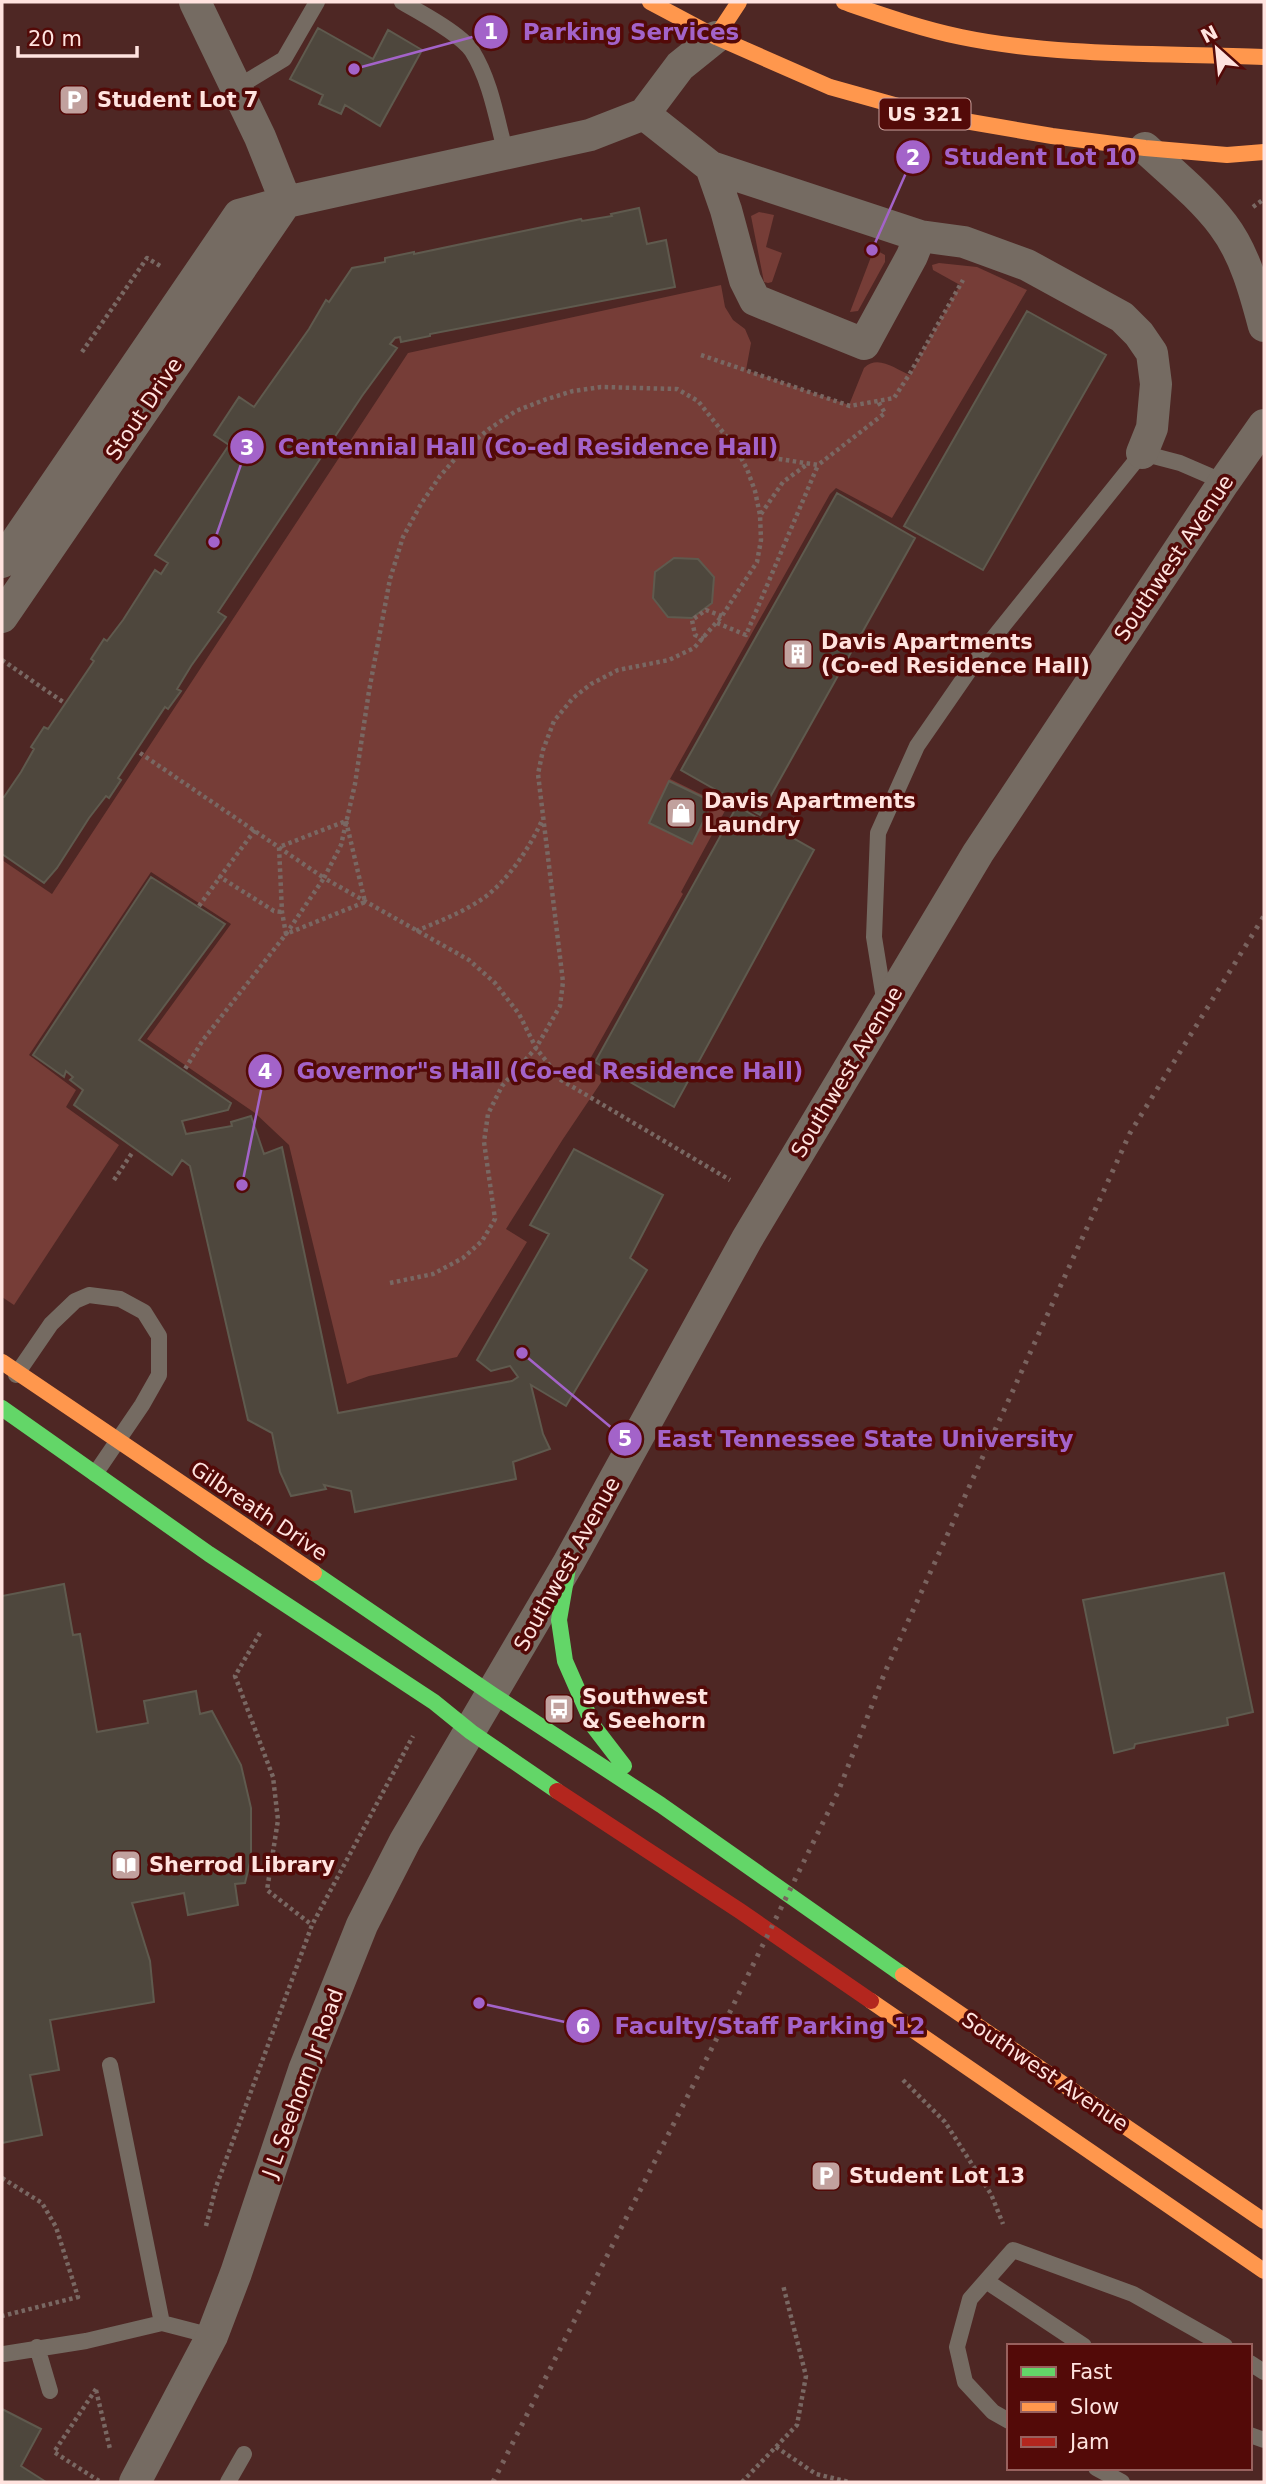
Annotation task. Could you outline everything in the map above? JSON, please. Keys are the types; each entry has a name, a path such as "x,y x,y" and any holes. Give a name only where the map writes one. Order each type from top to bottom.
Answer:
{"main road":[{"name":"US 321","path":"650,2 716,37 830,87 930,116 1145,148 1227,155 1264,152"},
{"path":"716,37 739,2"},
{"path":"844,2 887,17 975,39 1052,49 1264,57"},
{"name":"Gilbreath Drive","path":"2,1362 493,1695"},
{"path":"2,1408 209,1554 435,1702 471,1732"},
{"path":"569,1562 559,1620 565,1661 594,1727 646,1794"},
{"name":"Southwest Avenue","path":"493,1695 646,1794 938,2000 1264,2221"},
{"name":"Southwest Avenue","path":"471,1732 740,1911 1264,2271"}],"street":[{"path":"195,2 260,137 286,202"},
{"path":"716,37 680,66 644,114 711,167 920,236 964,242 1027,265 1122,317 1152,353 1156,384 1152,428 1142,453"},
{"name":"Stout Drive","path":"2,562 239,215 286,202 590,135 644,114"},
{"path":"1145,148 1205,204 1225,227 1255,291 1264,326"},
{"path":"711,167 745,280 755,300 864,344 912,256 920,236"},
{"name":"Stout Drive","path":"2,617 286,202"},
{"name":"Southwest Avenue","path":"493,1695 747,1239 978,853 1224,481 1264,425"},
{"name":"J L Seehorn Jr Road","path":"135,2482 212,2336 304,2070 362,1925 405,1841 493,1695"}],"lane":[{"path":"236,88 284,59 317,2"},
{"path":"402,2 436,22 471,50 486,85 506,154"},
{"path":"91,431 116,450"},
{"path":"885,1008 874,937 878,834 917,746 982,652 1142,453 1180,463 1224,481"},
{"path":"7,1388 51,1324 75,1301 89,1295 120,1298 144,1312 159,1336 159,1375 119,1441 95,1474"},
{"path":"110,2064 162,2323"},
{"path":"1007,2420 993,2412 965,2382 957,2347 970,2299 1013,2250 1133,2294 1221,2344"},
{"path":"986,2281 1081,2344"},
{"path":"4,2354 86,2341 162,2323 212,2336"},
{"path":"37,2347 50,2391"},
{"path":"228,2482 244,2454"},
{"path":"1100,2470 1122,2482"}],"path":[{"path":"82,352 147,258 166,270"},
{"path":"185,1069 203,1040 286,934 324,878 341,845 355,784 388,591 400,548 421,504 440,476 462,451 516,411 573,391 601,387 677,389 698,401 737,450 755,491 760,514 761,540 757,562 722,616 694,648 669,660 618,670 591,684 573,698 554,721 543,750 538,774 563,982 560,1006 536,1048 502,1086 488,1114 484,1142 495,1219 482,1241 463,1258 433,1274 390,1283"},
{"path":"716,623 746,635 818,465 885,413 877,400"},
{"path":"737,450 818,465"},
{"path":"760,514 783,482 809,463"},
{"path":"704,639 695,635 692,620 706,610 722,616"},
{"path":"2,660 63,702"},
{"path":"140,753 324,878 469,960 495,983 519,1014 536,1048 561,1080 730,1180"},
{"path":"416,932 464,910 487,895 509,872 535,836 543,818"},
{"path":"278,847 346,821"},
{"path":"346,821 365,902"},
{"path":"199,906 255,830"},
{"path":"278,847 286,934"},
{"path":"220,877 274,911 282,912"},
{"path":"286,934 365,902"},
{"path":"114,1180 132,1153"},
{"path":"260,1633 235,1676 273,1777 278,1820 267,1890 312,1925"},
{"path":"903,2080 945,2122 991,2194 1013,2250"},
{"path":"2,2178 42,2203 56,2228 78,2297 2,2316"},
{"path":"742,2482 797,2425 806,2376 783,2285"},
{"path":"100,2482 54,2452 96,2389 113,2458"},
{"path":"776,2447 816,2474 849,2482"}],"shaded area":[{"path":"759,212 774,215 766,247 782,253 772,282 768,283 764,282 751,216"},
{"path":"874,249 885,255 885,262 858,311 850,312"},
{"path":"939,263 977,267 1027,290 892,518 836,488 830,494 670,779 727,807 681,892 683,894 585,1068 604,1078 506,1229 527,1242 457,1357 369,1376 347,1384 289,1145 255,1113 147,1039 231,924 151,872 29,1055 76,1090 66,1107 119,1145 14,1305 2,1297 2,860 52,894 408,353 721,285 725,307 733,320 745,329 751,343 746,370 849,405 864,368 869,364 881,362 910,375 960,285 933,270 932,265"}],"building":[{"path":"318,28 373,59 388,30 422,50 380,126 345,105 341,114 319,104 323,95 290,79"},
{"path":"639,208 647,244 666,240 675,287 430,334 401,342 400,337 395,338 390,344 397,348 218,612 226,617 177,689 181,691 168,709 165,707 118,778 121,780 109,798 106,796 89,818 57,868 44,883 2,854 2,797 21,772 34,749 31,747 44,727 48,729 94,661 91,659 104,639 107,641 123,620 155,570 161,574 168,563 155,555 229,445 214,435 239,397 254,407 326,300 329,302 352,268 385,262 385,258 581,219 612,216 611,214"},
{"name":"Davis Apartments (Co-ed Residence Hall)","path":"1027,311 1106,355 983,570 904,526"},
{"name":"Davis Apartments (Co-ed Residence Hall)","path":"837,493 915,538 760,815 681,770"},
{"path":"674,558 698,559 714,577 712,603 692,618 668,617 653,598 655,572"},
{"name":"Davis Apartments Laundry","path":"669,781 713,802 692,844 649,823"},
{"path":"737,806 814,850 674,1107 595,1062"},
{"path":"151,877 225,924 139,1040 231,1103 228,1110 182,1121 186,1134 232,1126 231,1122 251,1116 264,1154 282,1147 338,1413 512,1381 518,1377 510,1366 491,1371 477,1360 549,1234 530,1225 574,1149 663,1195 630,1258 647,1270 566,1406 531,1385 543,1434 550,1449 513,1462 516,1479 355,1512 351,1491 324,1485 326,1489 291,1496 280,1472 272,1433 248,1420 190,1166 182,1160 172,1175 74,1105 83,1090 70,1080 73,1077 66,1071 64,1077 33,1055"},
{"path":"1224,1573 1253,1712 1227,1718 1228,1725 1135,1744 1134,1748 1114,1753 1083,1600"},
{"name":"Sherrod Library","path":"64,1584 73,1635 80,1634 97,1732 148,1723 144,1701 196,1691 200,1714 212,1711 241,1765 251,1808 251,1858 245,1883 235,1884 238,1905 188,1915 184,1893 132,1903 150,1961 154,2002 50,2020 59,2070 30,2075 42,2135 2,2143 2,1596"},
{"path":"2,2409 41,2429 21,2466 46,2482 2,2482"}],"railway":[{"path":"493,2482 838,1792 885,1672 1130,1133 1264,916"}],"traffic: fast":[{"path":"2,1408 209,1554 434,1702 471,1732 557,1791"},
{"path":"569,1562 559,1620 565,1661 594,1727 624,1766"},
{"path":"314,1573 661,1805 903,1975"}],"traffic: slow":[{"path":"650,2 716,37 830,87 930,115 1052,136 1145,148 1227,155 1264,152"},
{"path":"716,37 739,2"},
{"path":"844,2 961,37 1035,48 1264,57"},
{"path":"2,1362 314,1573"},
{"path":"903,1975 1264,2221"},
{"path":"871,2001 1264,2271"}],"traffic: jam":[{"path":"557,1791 871,2001"}],"place":[{"name":"Parking Services","path":"354,69"},
{"name":"Student Lot 7","path":"74,100"},
{"name":"Student Lot 10","path":"872,250"},
{"name":"Centennial Hall (Co-ed Residence Hall)","path":"214,542"},
{"name":"Davis Apartments (Co-ed Residence Hall)","path":"798,654"},
{"name":"Davis Apartments Laundry","path":"681,813"},
{"name":"Governor\"s Hall (Co-ed Residence Hall)","path":"242,1185"},
{"name":"East Tennessee State University","path":"522,1353"},
{"name":"Southwest & Seehorn","path":"559,1709"},
{"name":"Sherrod Library","path":"126,1865"},
{"name":"Faculty/Staff Parking 12","path":"479,2003"},
{"name":"Student Lot 13","path":"826,2176"}]}
